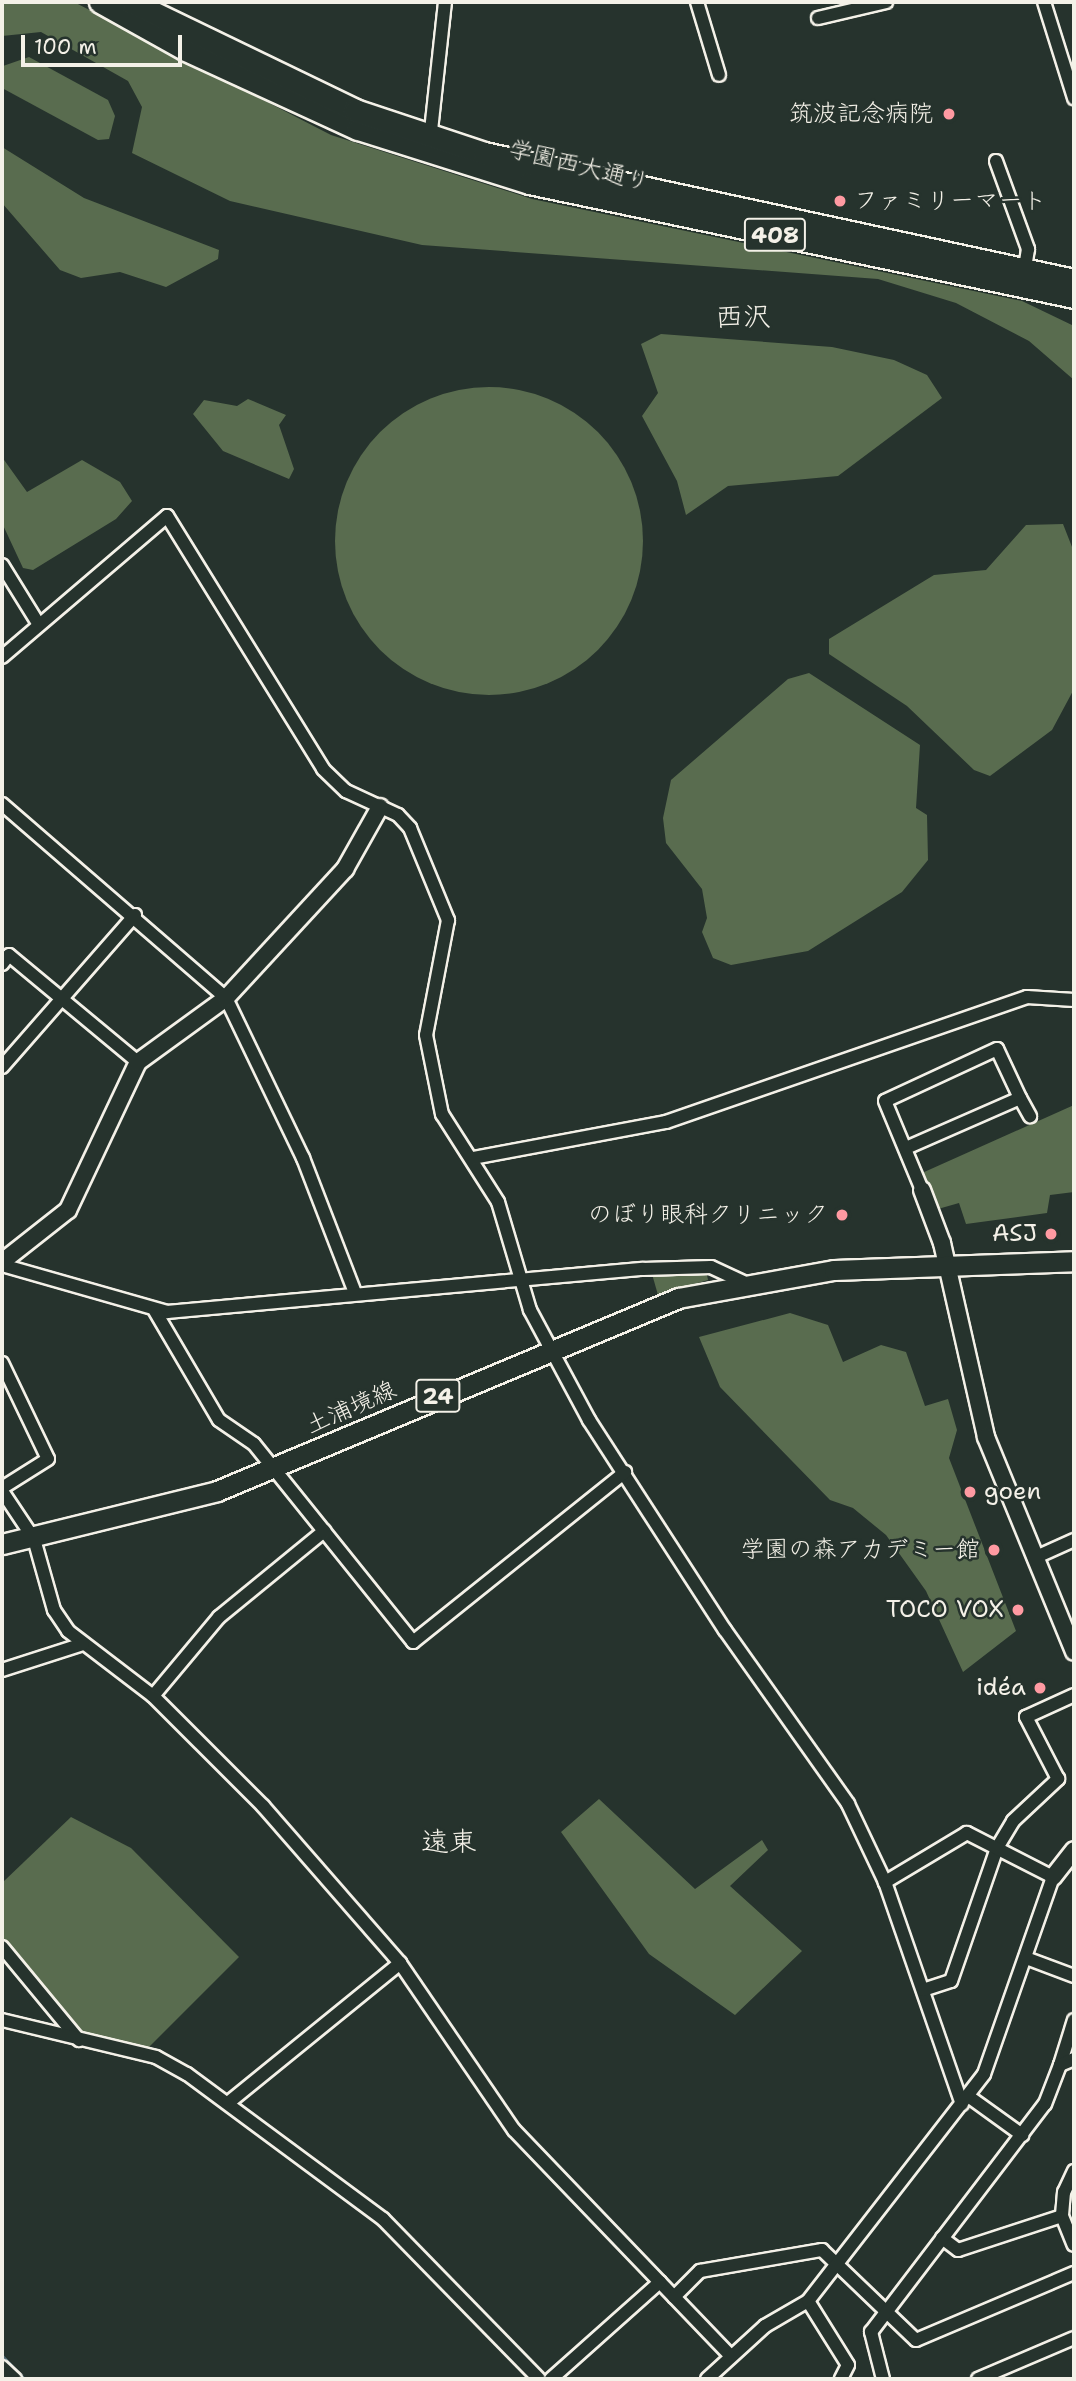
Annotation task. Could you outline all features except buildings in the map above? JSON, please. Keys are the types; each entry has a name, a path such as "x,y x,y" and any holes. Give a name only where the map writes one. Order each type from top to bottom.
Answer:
{"highway":[{"name":"学園西大通り","path":"100,2 250,81 429,144 529,183 1023,279 1074,297"},
{"name":"学園西大通り","path":"132,2 429,144"},
{"name":"学園西大通り","path":"1023,279 1074,280"}],"main road":[{"name":"24","path":"1045,1263 1074,1255"},
{"name":"24","path":"948,1268 1074,1261"},
{"name":"土浦境線","path":"2,1544 34,1539 163,1507 272,1469 549,1348 654,1306 743,1282 878,1266 948,1268"}],"street":[{"path":"429,144 445,2"},
{"path":"697,2 719,75"},
{"path":"818,18 886,2"},
{"path":"1044,2 1074,98"},
{"path":"996,161 1028,249 1023,279"},
{"path":"2,657 38,623 167,516 323,769 346,791 380,807 410,828 447,906 429,1003 428,1068 442,1114 473,1158 498,1202 517,1277 549,1348 725,1630 828,1769 885,1882 965,2100 1022,2135"},
{"path":"2,565 38,623"},
{"path":"2,804 135,915 226,998 303,1158 355,1293"},
{"path":"2,1264 68,1210 138,1062 226,998 345,869 380,807"},
{"path":"2,1067 135,915"},
{"path":"2,964 9,955 138,1062"},
{"path":"473,1158 666,1122 1027,997 1074,1000"},
{"path":"1030,1116 997,1049 885,1101 922,1190 948,1268 986,1437 1074,1652"},
{"path":"906,1149 1020,1098"},
{"path":"2,1264 155,1311 517,1277 710,1268 743,1282"},
{"path":"155,1311 219,1420 254,1444 413,1642 625,1472"},
{"path":"2,1363 48,1459 2,1490 34,1539 54,1610 83,1644 153,1696 264,1806 400,1963 514,2130 730,2356"},
{"path":"153,1696 219,1617 324,1531"},
{"path":"1034,1558 1074,1540"},
{"path":"2,1670 83,1644"},
{"path":"923,1990 951,1981 997,1848 1013,1821 1058,1779 1026,1717 1074,1695"},
{"path":"885,1882 967,1833 1053,1877"},
{"path":"706,2379 730,2356 808,2301 841,2263 965,2100 997,2046 1053,1877 1074,1850"},
{"path":"2,1947 79,2040"},
{"path":"1026,1958 1074,1976"},
{"path":"228,2104 400,1963"},
{"path":"2,2020 156,2057 228,2104 383,2219 539,2379"},
{"path":"883,2379 871,2332 1045,2104 1074,2020"},
{"path":"1060,2065 1074,2059"},
{"path":"1074,2172 1062,2216 1074,2245"},
{"path":"942,2238 958,2250 1062,2216"},
{"path":"674,2297 700,2271 822,2250 841,2263 883,2313 916,2340 1074,2273"},
{"path":"551,2379 660,2282"},
{"path":"808,2301 848,2365 841,2379"},
{"path":"978,2379 1074,2338"}],"green space":[{"path":"2,2 74,2 331,135 532,199 1022,301 1074,326 1074,380 1029,341 956,303 878,279 422,245 230,201 132,153 142,107 128,81 41,32 2,36"},
{"path":"29,57 108,100 115,116 109,139 98,140 2,88 3,66"},
{"path":"2,147 84,198 219,250 218,259 166,287 120,272 81,278 60,270 2,203"},
{"path":"661,334 832,347 894,360 927,375 942,398 838,476 728,486 686,515 677,481 642,416 658,393 641,344"},
{"path":"489,387 519,390 548,399 574,413 598,432 617,456 631,482 640,511 643,541 640,571 631,600 617,626 598,650 574,669 548,683 519,692 489,695 459,692 430,683 404,669 380,650 361,626 347,600 338,571 335,541 338,511 347,482 361,456 380,432 404,413 430,399 459,390"},
{"path":"248,399 286,415 279,425 294,469 289,479 223,451 193,414 204,400 237,406"},
{"path":"2,457 27,492 82,460 120,482 132,501 116,519 33,570 23,568 2,523"},
{"path":"1063,524 1074,552 1074,689 1052,730 990,776 974,770 907,706 829,654 829,639 934,575 986,570 1026,525"},
{"path":"809,673 920,745 916,808 927,815 928,860 902,892 808,951 731,965 713,958 702,932 707,918 702,889 666,843 663,818 671,780 788,679"},
{"path":"1074,1105 1074,1192 1050,1195 1047,1213 966,1224 959,1203 938,1209 922,1173"},
{"path":"706,1270 708,1280 658,1295 652,1274"},
{"path":"790,1313 828,1325 843,1362 881,1345 906,1352 925,1406 948,1399 957,1430 949,1458 1016,1631 963,1672 926,1591 886,1535 853,1508 830,1500 720,1387 699,1337"},
{"path":"599,1799 695,1889 762,1840 768,1850 730,1886 802,1951 735,2015 649,1954 561,1832"},
{"path":"71,1817 131,1848 239,1957 149,2047 88,2038 2,1939 2,1883"}],"waterway":[{"path":"2,2356 24,2379"}],"place":[{"name":"筑波記念病院","path":"949,114"},
{"name":"ファミリーマート","path":"840,201"},
{"name":"のぼり眼科クリニック","path":"842,1215"},
{"name":"ASJ","path":"1051,1234"},
{"name":"goen","path":"970,1492"},
{"name":"学園の森アカデミー館","path":"994,1550"},
{"name":"TOCO VOX","path":"1018,1610"},
{"name":"idéa","path":"1040,1688"}],"district":[{"name":"西沢","path":"743,316"},
{"name":"遠東","path":"449,1841"}]}
